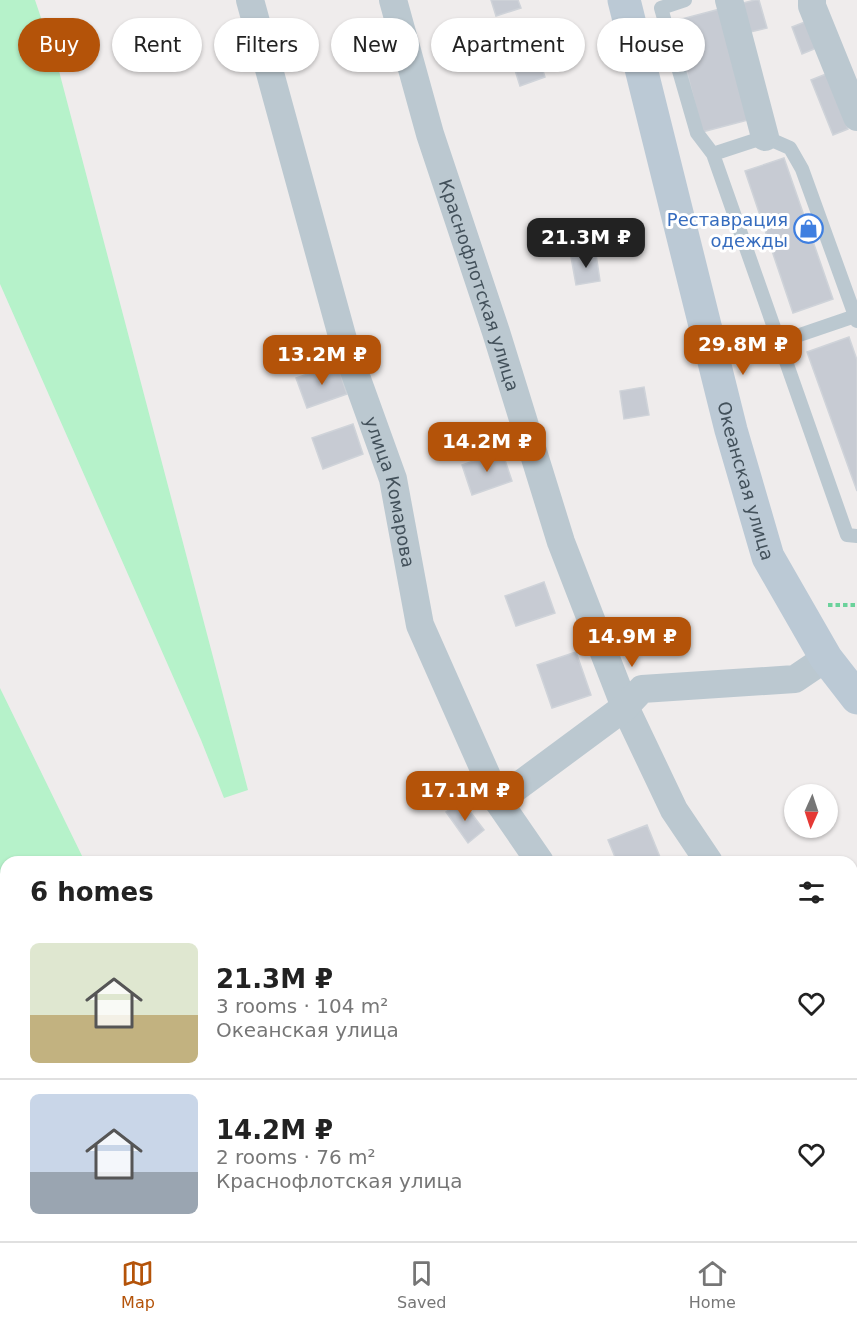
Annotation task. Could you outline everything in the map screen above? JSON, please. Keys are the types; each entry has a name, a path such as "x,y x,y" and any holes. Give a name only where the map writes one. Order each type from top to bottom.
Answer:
{"main road":[{"name":"Океанская улица","path":"624,0 628,18"},
{"name":"Океанская улица","path":"641,72 730,430 768,557 826,658 857,698"}],"street":[{"name":"улица Комарова","path":"250,0 344,343 393,479 420,625 498,801 536,856"},
{"name":"Краснофлотская улица","path":"393,0 430,134 496,332 561,542 625,707 674,810 705,856"},
{"path":"729,0 765,137"},
{"path":"812,0 812,6 857,117"},
{"path":"498,801 625,707 642,688 795,679 826,658"}],"lane":[{"path":"665,18 662,8 685,0"},
{"path":"679,72 697,133 713,154 847,535 857,536"},
{"path":"713,154 765,137 790,148 802,169 856,318 779,342"}],"path":[{"path":"827,606 857,605"}],"green space":[{"path":"0,0 35,0 41,18 18,18 18,72 59,72 248,790 224,798 201,740 0,284"},
{"path":"0,688 82,856 0,856"}],"building":[{"path":"491,0 518,0 521,8 496,16"},
{"path":"759,0 767,28 750,32 743,3"},
{"path":"720,9 748,120 702,132 687,72 705,72 705,18 686,18"},
{"path":"810,20 821,46 802,54 792,27"},
{"path":"516,72 543,72 545,77 520,86"},
{"path":"826,74 848,129 833,135 811,80"},
{"path":"784,158 833,299 793,313 745,171"},
{"path":"596,254 600,281 576,285 571,257"},
{"path":"849,337 857,360 857,491 807,352"},
{"path":"337,364 347,394 307,408 296,378"},
{"path":"644,387 649,415 624,419 620,391"},
{"path":"353,424 363,454 323,469 312,438"},
{"path":"502,451 512,481 472,495 462,465"},
{"path":"544,582 555,613 516,626 505,596"},
{"path":"576,652 591,695 552,708 537,665"},
{"path":"462,801 484,830 468,843 446,812"},
{"path":"647,825 660,856 615,856 608,840"}],"place":[{"name":"Реставрация одежды","path":"809,229"}]}
